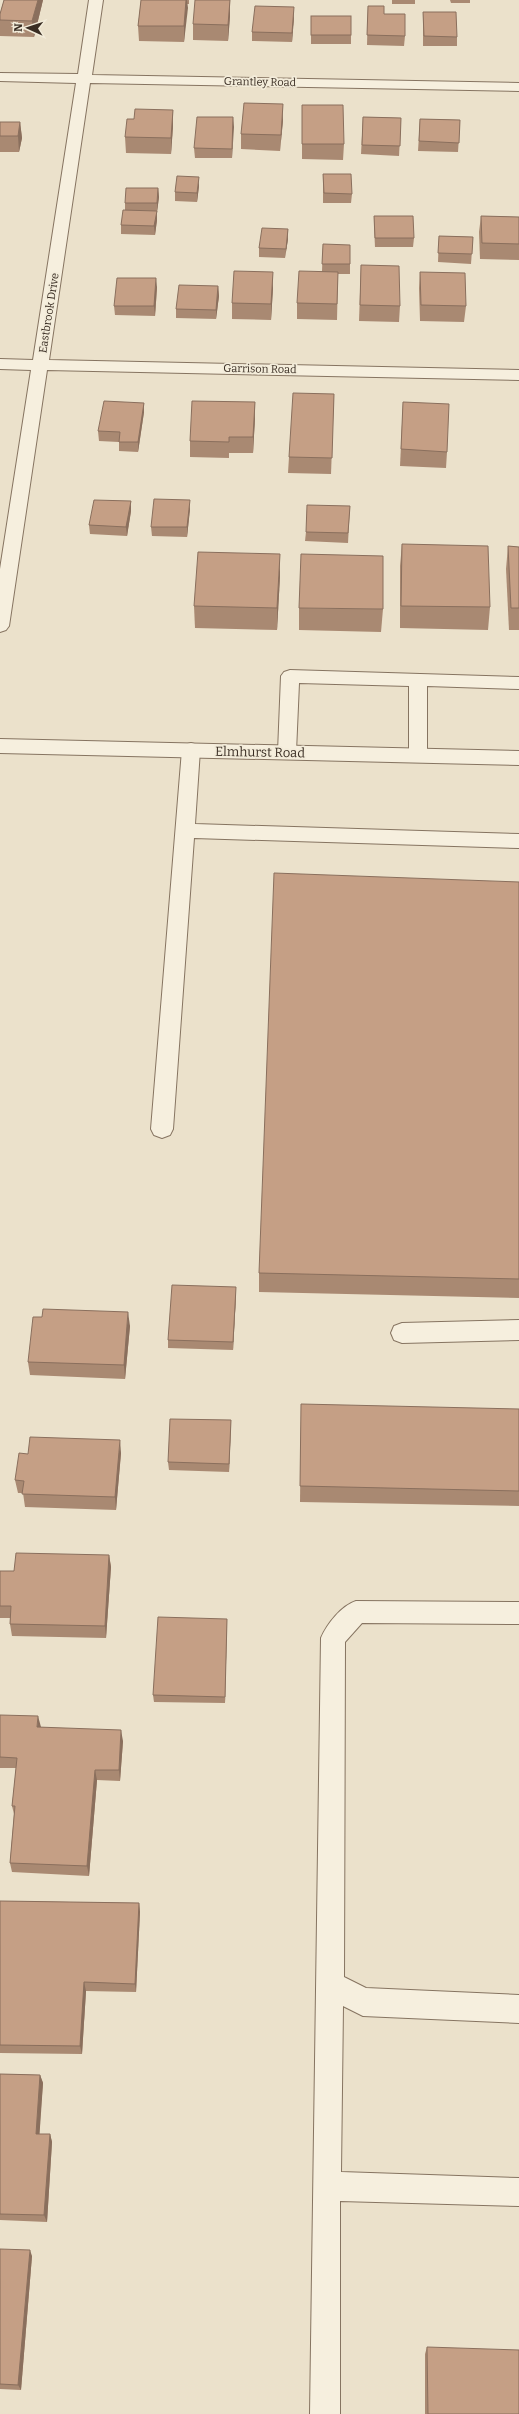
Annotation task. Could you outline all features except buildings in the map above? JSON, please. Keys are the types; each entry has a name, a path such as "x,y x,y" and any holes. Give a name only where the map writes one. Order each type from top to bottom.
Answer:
{"street":[{"name":"Eastbrook Drive","path":"0,626 96,0"},
{"name":"Grantley Road","path":"0,77 519,87"},
{"name":"Garrison Road","path":"0,364 519,375"},
{"path":"287,752 290,676 519,683"},
{"path":"418,680 418,755"},
{"name":"Elmhurst Road","path":"0,746 519,758"},
{"path":"162,1129 190,750"},
{"path":"185,831 519,842"},
{"path":"402,1333 519,1330"},
{"path":"325,2414 326,2186 330,1984 333,1638 356,1612 519,1613"},
{"path":"330,1984 363,2002 519,2009"},
{"path":"326,2186 519,2192"}]}
